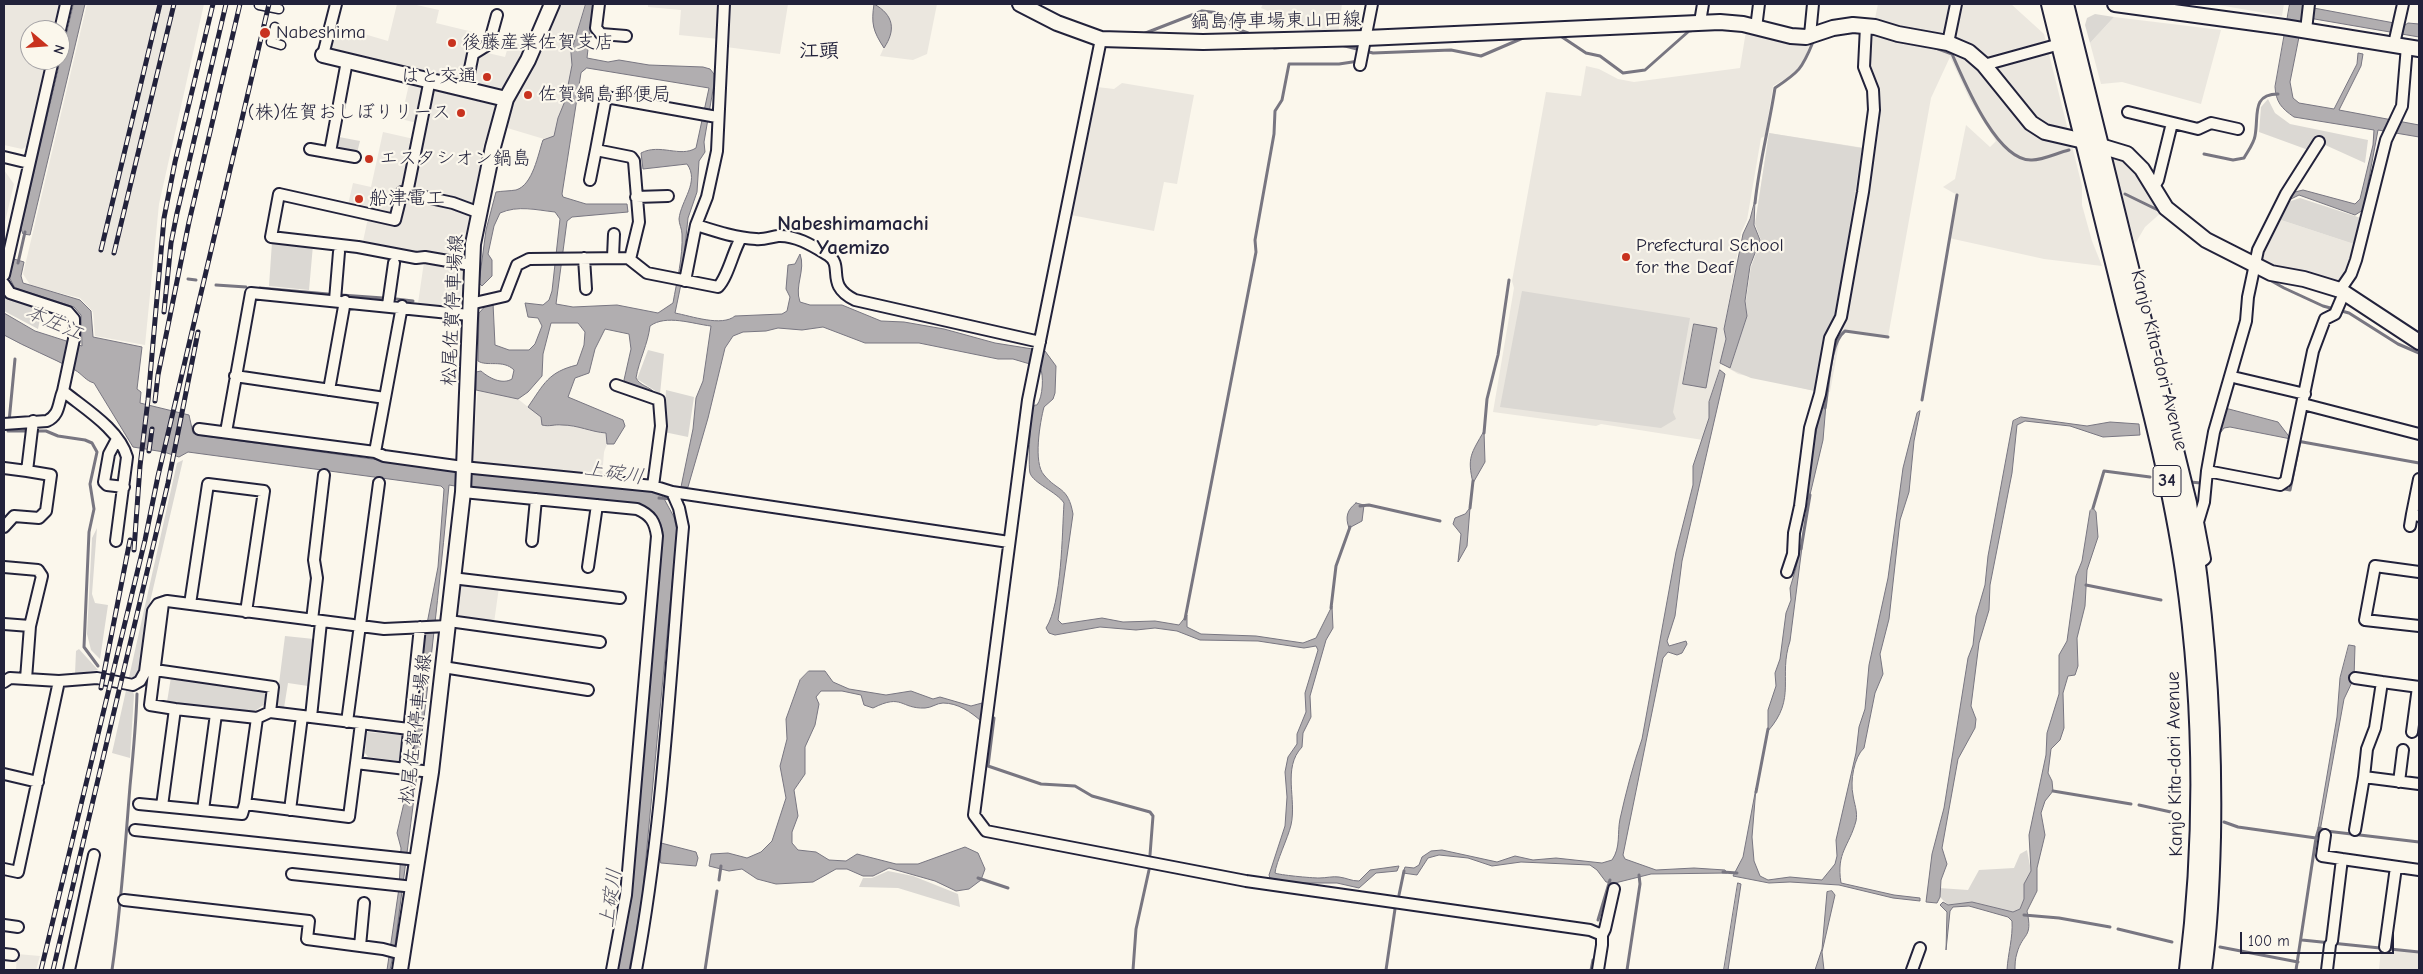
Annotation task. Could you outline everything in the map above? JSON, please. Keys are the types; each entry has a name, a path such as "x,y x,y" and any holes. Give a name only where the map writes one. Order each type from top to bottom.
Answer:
{"highway":[{"name":"Kanjo Kita-dori Avenue","path":"2050,4 2157,432 2184,572 2197,711 2199,799 2197,864 2188,970"},
{"name":"Kanjo Kita-dori Avenue","path":"2065,4 2188,504 2198,564 2208,656 2212,724 2211,869 2203,968"}],"main road":[{"name":"松尾佐賀停車場線","path":"400,970 395,952 408,858 426,771 443,667 445,624 462,492 471,265 493,147 506,98 528,60 552,4"},
{"name":"鍋島停車場東山田線","path":"1020,4 1057,23 1101,39 1203,42 1362,53 1700,22 1743,24 1791,36 1810,35 1832,28 1866,30 1948,43 1969,52 1984,65 2031,123 2045,132 2127,154 2142,169 2166,208 2206,240 2254,268 2271,274 2304,279 2342,291 2419,342"},
{"path":"2115,4 2284,27 2305,26 2404,43"},
{"path":"323,55 506,98"}],"street":[{"path":"62,20 66,4"},
{"path":"323,55 336,4"},
{"path":"599,4 596,28 602,34 626,36"},
{"path":"681,280 696,226 707,197 716,151 715,116 724,4"},
{"path":"1362,53 1372,4"},
{"path":"1700,22 1703,4"},
{"path":"1756,28 1760,4"},
{"path":"1810,35 1814,4"},
{"path":"1948,43 1956,4"},
{"path":"2305,26 2308,4"},
{"path":"2206,475 2280,485 2286,481 2316,343 2325,319 2337,310 2342,291 2351,274 2368,218 2372,188 2388,135 2402,106 2404,43 2400,20 2403,4"},
{"path":"259,5 279,10"},
{"path":"466,88 473,54 489,44 497,15"},
{"path":"275,27 271,42 281,45"},
{"path":"1788,572 1793,554 1794,533 1800,506 1810,428 1820,394 1830,338 1841,317 1863,192 1874,110 1873,90 1864,66 1866,30"},
{"path":"1101,39 1028,400 974,816 986,831 1246,881 1590,930 1602,935"},
{"path":"1984,65 2060,44"},
{"path":"330,152 347,61"},
{"path":"4,275 51,70"},
{"path":"406,193 430,80"},
{"path":"590,180 606,98 715,116"},
{"path":"2128,112 2198,129 2211,122 2238,130"},
{"path":"2153,188 2158,180 2172,123"},
{"path":"2198,564 2205,559 2198,522 2206,475 2214,436 2246,321 2258,250 2286,194 2319,142"},
{"path":"310,149 355,157"},
{"path":"596,150 630,157 634,161 639,222 630,259"},
{"path":"4,157 29,164"},
{"path":"471,265 425,256 416,258 358,247 271,237 280,194 395,220 402,192 453,203 480,213"},
{"path":"636,197 668,196"},
{"path":"696,226 741,238 758,240 780,236 792,238 830,256 834,262 837,286 845,295 855,300 1039,345"},
{"path":"614,234 614,257"},
{"path":"226,432 251,293 388,305 470,309 505,296 517,265 523,261 614,257 630,259 646,273 718,287 724,281 727,268 741,238"},
{"path":"329,390 340,301 339,252"},
{"path":"584,258 586,289"},
{"path":"388,305 394,263"},
{"path":"4,284 10,293 68,312 74,319 74,339 58,412 54,418 33,428 7,423"},
{"path":"375,452 402,306"},
{"path":"235,376 385,398"},
{"path":"2237,378 2419,434"},
{"path":"616,385 659,400 661,426 653,486"},
{"path":"63,391 117,439 124,448 127,457 116,541"},
{"path":"27,471 33,428"},
{"path":"199,428 375,452 384,456 463,467 653,486 672,492 1009,542"},
{"path":"117,439 110,454 104,482 107,485 124,488"},
{"path":"4,468 51,475 46,511 38,518 14,516 4,527"},
{"path":"290,810 306,717 317,621 317,578 314,560 324,475"},
{"path":"2410,526 2416,515 2419,479"},
{"path":"347,722 379,483"},
{"path":"190,604 208,484 223,485 264,491 246,612"},
{"path":"462,492 638,509 648,514 656,524 657,536 626,895 612,970"},
{"path":"636,970 648,904 656,832 683,527 679,508 672,492"},
{"path":"532,541 536,499"},
{"path":"588,567 597,505"},
{"path":"2419,572 2375,566 2365,620 2419,626"},
{"path":"4,567 38,570 42,576 30,626 26,679"},
{"path":"452,578 620,598"},
{"path":"4,682 10,678 60,681 97,678 132,685 140,681 145,672 153,610 158,604 163,603 190,604 384,629 445,624 600,642"},
{"path":"163,603 150,705 257,718 270,712 409,729"},
{"path":"4,624 30,626"},
{"path":"407,769 409,729 422,627"},
{"path":"443,667 588,690"},
{"path":"154,670 273,687 270,712"},
{"path":"2355,678 2419,687 2412,732"},
{"path":"4,869 18,872 60,681"},
{"path":"2355,830 2367,749 2375,728 2382,682"},
{"path":"162,806 175,709"},
{"path":"203,810 216,714"},
{"path":"139,804 242,814 257,718"},
{"path":"245,804 349,817 361,723"},
{"path":"2399,782 2403,750"},
{"path":"356,764 426,771"},
{"path":"4,774 38,782"},
{"path":"2364,778 2419,784"},
{"path":"135,830 408,858"},
{"path":"2325,835 2322,856 2419,870"},
{"path":"69,970 94,855"},
{"path":"2327,970 2332,945 2342,859"},
{"path":"2385,947 2396,867"},
{"path":"292,874 405,886"},
{"path":"1598,970 1602,935 1614,889"},
{"path":"124,900 309,920 307,939 395,952"},
{"path":"360,946 364,904"},
{"path":"4,925 18,927"},
{"path":"1912,970 1920,948"}],"shaded area":[{"path":"4,4 62,4 58,20 20,20 20,70 47,70 28,146 22,149 4,145"},
{"path":"74,4 85,4 70,67 70,21"},
{"path":"87,4 204,4 159,204 145,345 95,336 93,312 80,298 31,286 23,274"},
{"path":"397,4 412,4 439,10 436,23 473,32 470,49 505,57 510,40 528,48 503,92 331,51 337,26 388,41"},
{"path":"559,4 588,4 568,105 554,142 504,127 514,98 533,62"},
{"path":"586,4 593,4 587,58 608,62 619,60 649,65 703,67 710,69 714,74 704,142 705,152 699,161 697,192 688,218 681,284 675,313 715,321 722,321 735,316 782,314 787,311 790,297 786,289 788,265 795,264 800,254 802,266 798,290 800,302 810,305 842,305 881,321 904,322 944,329 995,343 1045,351 1056,366 1055,393 1053,399 1044,407 1042,414 1038,442 1039,461 1044,475 1062,490 1068,498 1073,514 1058,620 1062,624 1102,618 1123,622 1155,621 1179,625 1187,615 1187,627 1201,634 1256,636 1303,643 1316,638 1332,606 1333,628 1326,640 1310,696 1311,717 1303,733 1302,747 1296,755 1291,774 1291,825 1275,873 1315,878 1342,877 1359,881 1370,870 1399,866 1397,871 1376,873 1359,888 1337,883 1297,883 1270,878 1269,875 1285,826 1287,797 1285,772 1288,757 1297,744 1297,734 1306,712 1305,693 1318,650 1316,646 1304,648 1258,641 1200,640 1177,631 1155,628 1136,630 1100,627 1055,635 1049,633 1046,628 1051,617 1058,586 1064,503 1032,477 1029,468 1031,418 1034,406 1037,405 1041,397 1042,375 1040,367 1013,359 998,359 919,343 865,343 823,327 802,330 778,328 766,331 743,332 733,336 725,348 708,418 688,487 681,487 693,429 696,398 703,381 711,326 672,320 656,322 650,326 636,378 655,393 653,395 626,385 624,380 631,349 629,334 605,329 595,349 589,373 575,378 568,397 623,420 625,426 614,444 607,444 606,433 568,425 542,425 541,417 528,407 543,385 553,375 577,365 584,345 585,332 578,323 551,323 543,354 542,376 528,392 518,399 476,390 476,372 481,371 500,381 508,381 512,379 514,370 505,365 478,361 479,313 489,302 493,303 495,345 509,350 529,350 535,344 542,326 538,318 528,317 525,303 543,305 549,300 552,291 560,219 555,212 534,209 514,209 500,213 494,226 488,254 492,260 492,276 482,286 479,283 486,230 496,192 516,190 522,187 531,176 543,140 554,136 558,118 565,101 572,65 571,53","holes":["587,68 709,88 696,148 683,152 655,149 641,153 643,169 687,164 692,178 680,212 682,251 673,303 658,313 617,305 573,307 556,304 567,221 572,217 628,212 627,204 586,204 563,197 581,73"]},
{"path":"648,4 788,4 780,54 726,47 719,39 679,35 681,10 648,7"},
{"path":"874,4 937,4 927,54 913,60 880,56 889,36"},
{"path":"874,4 886,13 891,23 890,35 884,48 877,37 874,27"},
{"path":"1263,4 1342,4 1338,35 1304,36 1305,26 1261,8"},
{"path":"1878,4 2011,4 2044,34 2082,186 2082,205 2092,241 2102,266 2044,259 1949,238 1957,195 1943,187 1955,179 1966,125 1990,147 1996,141 1970,100 1950,57 1931,98 1888,337 1845,331 1840,338 1830,392 1815,391 1738,374 1730,369 1747,316 1746,301 1751,267 1761,240 1755,224 1769,133 1871,149 1876,102 1866,66 1869,22 1874,23"},
{"path":"2213,4 2284,4 2282,16"},
{"path":"2290,4 2303,4 2303,6 2405,25 2408,23 2419,24 2419,37 2303,17 2290,82 2293,98 2299,103 2334,109 2357,64 2358,53 2363,54 2361,66 2339,110 2419,125 2419,137 2378,130 2363,210 2355,215 2299,195 2287,201 2295,192 2303,190 2355,204 2360,199 2373,145 2374,130 2294,117 2280,104 2275,87"},
{"path":"2095,14 2114,17 2090,43 2085,25 2087,18"},
{"path":"2114,17 2221,30 2201,104 2122,82 2101,84 2090,43"},
{"name":"Prefectural School for the Deaf","path":"1746,31 1809,46 1803,63 1794,74 1773,86 1765,136 1761,138 1747,220 1741,233 1724,329 1726,339 1718,376 1709,402 1709,418 1703,440 1601,424 1596,426 1493,412 1514,288 1512,281 1546,92 1581,96 1586,66 1599,69 1618,79 1634,82 1740,68"},
{"path":"58,70 69,70 30,235 23,234 21,229"},
{"path":"410,80 498,103 483,147 485,153 464,252 461,315 417,310 424,262 361,251 369,213 347,209 353,183 371,187 383,132 414,139 417,123 401,119"},
{"path":"1122,83 1194,95 1177,184 1164,182 1154,231 1071,215 1097,87 1114,89"},
{"path":"2268,99 2275,113 2290,124 2368,140 2365,163 2323,144 2311,151 2259,132 2261,107"},
{"path":"1769,133 1862,148 1836,313 1827,334 1815,391 1751,378 1730,369 1747,316 1746,301 1751,267 1761,240 1755,224"},
{"path":"339,137 360,141 357,153 336,149"},
{"path":"2112,157 2124,160 2136,171 2149,194 2163,211 2145,227 2135,244"},
{"path":"4,170 14,184 4,226"},
{"path":"2300,198 2364,219 2357,245 2278,219 2285,203"},
{"path":"1755,200 1754,225 1760,240 1750,266 1745,301 1747,316 1730,368 1720,363 1726,339 1724,329 1743,234 1750,219"},
{"path":"2278,219 2357,245 2350,270 2341,286 2259,263"},
{"path":"272,242 313,245 309,290 269,286"},
{"path":"14,259 24,262 21,276 23,283 80,300 91,311 93,337 142,347 137,389 141,392 140,403 189,415 193,433 197,435 474,473 640,488 662,495 674,517 677,531 642,899 629,970 616,970 629,896 663,532 660,521 654,513 647,507 637,503 479,490 449,485 431,658 410,830 395,945 390,970 387,970 399,888 401,848 397,833 410,777 425,634 438,567 444,489 441,486 188,452 179,457 164,452 133,447 94,383 75,370 4,335 4,313 35,331 82,346 81,315 74,307 15,288 9,277"},
{"path":"1522,291 1690,318 1673,412 1676,419 1661,428 1500,407"},
{"path":"4,294 42,310 38,329 4,311"},
{"path":"1694,324 1717,328 1706,388 1683,384"},
{"path":"648,350 664,354 660,394 637,379"},
{"path":"1720,370 1725,374 1682,561 1675,616 1667,641 1669,646 1686,641 1687,644 1682,653 1677,655 1668,652 1663,658 1623,855 1625,859 1656,870 1694,868 1725,870 1727,873 1651,874 1615,883 1606,882 1597,870 1590,865 1521,862 1492,866 1468,858 1439,855 1428,858 1417,875 1403,873 1405,867 1414,868 1419,865 1422,857 1431,851 1442,850 1497,862 1515,856 1533,860 1556,858 1602,863 1612,860 1618,845 1619,824 1642,739 1676,552 1693,485 1693,466 1709,418 1709,402"},
{"path":"478,386 518,399 528,407 606,433 607,444 604,452 602,477 472,465"},
{"path":"666,390 694,397 688,437 664,432"},
{"path":"1826,404 1823,440 1809,499 1808,474 1820,412"},
{"path":"2225,408 2278,422 2291,439 2230,427 2224,428 2218,436"},
{"path":"1920,411 1914,441 1909,492 1900,520 1889,619 1880,654 1883,674 1875,693 1864,748 1858,757 1854,770 1852,789 1856,821 1844,850 1840,864 1840,873 1841,883 1894,895 1920,898 1920,901 1893,898 1839,885 1790,882 1769,883 1733,876 1743,857 1756,788 1752,837 1754,861 1760,876 1768,880 1790,877 1822,880 1835,864 1837,856 1836,840 1856,753 1859,727 1865,709 1869,665 1888,578 1903,468 1917,413"},
{"path":"2021,417 2087,426 2110,422 2139,424 2140,435 2103,437 2070,426 2025,421 2017,425 2012,473 1990,585 1989,610 1979,643 1971,706 1976,719 1975,728 1958,759 1942,848 1947,864 1941,880 1940,897 1937,903 1926,902 1932,854 1944,808 1968,658 1973,645 1976,616 1985,585 1988,556 2013,421"},
{"path":"1484,431 1485,462 1473,483 1470,467 1471,456"},
{"path":"183,460 150,602 139,675 130,681 134,695 130,758 112,753 177,463"},
{"path":"1356,503 1364,505 1362,521 1349,528 1348,514"},
{"path":"1470,508 1467,546 1458,562 1461,534 1453,524 1455,518 1465,514"},
{"path":"2093,508 2096,512 2098,537 2087,570 2085,606 2077,638 2078,666 2075,675 2068,676 2063,693 2064,728 2060,740 2051,749 2048,773 2052,781 2053,791 2045,801 2041,813 2045,835 2037,868 2037,891 2027,911 2029,920 2028,931 2019,946 2015,960 2015,970 2007,970 2012,927 2012,921 2008,917 1969,906 1953,907 1950,911 1946,950 1947,912 1940,905 1943,902 1948,905 1972,902 2013,912 2020,909 2024,899 2024,884 2031,871 2029,835 2046,755 2047,733 2059,694 2059,655 2067,641 2076,576 2082,561 2090,511"},
{"path":"97,528 92,594 95,603 108,605 100,659 91,650 87,634 92,538"},
{"path":"1800,546 1802,547 1787,654 1785,698 1777,719 1768,731 1768,710 1776,686 1775,673 1780,659 1786,613 1791,600 1790,588"},
{"path":"458,582 499,587 494,623 456,619"},
{"path":"285,636 314,639 308,686 288,683 284,708 276,707"},
{"path":"2349,645 2355,646 2354,678 2344,699 2320,831 2318,828 2337,717 2340,678"},
{"path":"79,649 98,670 75,674 76,651"},
{"path":"809,671 825,671 833,682 849,689 886,695 911,691 933,699 940,697 971,706 982,703 981,721 973,714 949,703 917,708 890,702 873,708 864,705 861,695 842,691 821,691 816,697 819,704 815,725 805,747 805,774 794,790 798,816 792,832 792,843 798,850 816,852 829,860 846,861 857,854 896,864 918,864 965,847 978,853 985,869 981,880 969,889 956,891 935,881 889,868 873,876 863,876 847,869 836,869 813,882 776,884 757,879 742,869 729,871 709,866 711,854 728,853 747,858 761,852 772,841 786,798 780,766 787,739 786,719 800,680"},
{"path":"171,677 260,688 266,695 265,704 252,713 167,702"},
{"path":"367,732 402,735 399,761 368,757 365,753"},
{"path":"661,843 696,852 698,858 696,866 661,863"},
{"path":"2027,850 2031,871 2024,884 2024,899 2020,909 2013,912 1972,902 1948,905 1940,897 1939,888 1968,890 1979,870 2014,868 2020,854"},
{"path":"888,871 913,876 958,894 960,907 898,888 859,887 863,878 872,878"},
{"path":"1738,883 1741,884 1728,970 1724,970"},
{"path":"1832,891 1835,895 1822,952 1824,970 1815,970 1822,949 1827,892"},
{"path":"2381,948 2419,952 2419,970 2379,970"},
{"path":"17,954 40,956 36,970 16,970"}],"waterway":[{"path":"1143,34 1202,11 1220,13 1234,28 1248,33"},
{"path":"1050,12 1070,21"},
{"path":"1559,35 1586,53 1600,56 1623,73 1645,70 1689,31 1703,29"},
{"path":"1337,44 1373,53 1451,50 1481,56 1523,38"},
{"path":"1755,203 1775,88 1799,69 1813,42"},
{"path":"1274,48 1299,46"},
{"path":"1933,47 1952,54 1983,118 2006,148 2019,157 2032,160 2069,150"},
{"path":"1185,619 1256,252 1255,240 1274,134 1275,111 1282,100 1289,64 1339,64 1359,61"},
{"path":"2204,154 2233,160 2244,158 2254,139 2260,102 2269,95 2278,94"},
{"path":"2125,194 2162,212"},
{"path":"1922,400 1957,195"},
{"path":"2174,223 2196,241"},
{"path":"18,263 25,232"},
{"path":"188,279 196,280"},
{"path":"2268,279 2323,306 2349,313 2398,344 2419,353"},
{"path":"1484,433 1487,399 1498,355 1509,280"},
{"path":"216,285 246,287"},
{"path":"260,288 328,294"},
{"path":"341,295 383,298"},
{"path":"396,299 413,301"},
{"path":"1825,408 1830,366 1836,345 1845,331 1888,337"},
{"path":"9,422 15,359"},
{"path":"8,431 46,431 58,436 85,440 92,443 97,452 90,484 94,509 89,532 84,647 98,666"},
{"path":"2297,441 2419,463"},
{"path":"2280,488 2290,490 2300,441"},
{"path":"2093,508 2104,471 2150,477"},
{"path":"1470,508 1473,481"},
{"path":"2190,482 2201,483 2202,481"},
{"path":"1801,549 1810,495"},
{"path":"659,498 673,499"},
{"path":"1360,506 1369,505 1440,521"},
{"path":"1331,608 1336,566 1350,527"},
{"path":"2086,585 2161,600"},
{"path":"112,970 118,924 137,694"},
{"path":"994,718 988,766 1041,784 1075,786 1092,796 1150,812 1153,816 1150,855"},
{"path":"1756,792 1768,729"},
{"path":"2053,791 2131,804"},
{"path":"2139,805 2180,814"},
{"path":"2224,822 2238,827 2316,838 2296,970"},
{"path":"2316,838 2319,828 2326,831 2419,842"},
{"path":"719,880 721,866"},
{"path":"1133,970 1136,929 1149,870"},
{"path":"1399,895 1404,871"},
{"path":"1723,872 1737,873"},
{"path":"1627,970 1640,884 1639,875"},
{"path":"978,878 1008,888"},
{"path":"1598,920 1610,880"},
{"path":"705,970 717,891"},
{"path":"1386,970 1395,909"},
{"path":"2024,915 2059,918 2110,927"},
{"path":"2118,929 2172,942"},
{"path":"2302,940 2419,952"},
{"path":"2220,947 2298,962"},
{"path":"1591,970 1593,960"}],"railway":[{"path":"101,250 160,4"},
{"path":"114,253 174,4"},
{"path":"134,550 140,466 148,400 164,218 175,162 213,4"},
{"path":"164,312 171,243 177,213 226,4"},
{"path":"155,401 158,375 189,222 240,4"},
{"path":"41,970 145,540 158,476 269,4"},
{"path":"53,970 168,483 198,332"},
{"path":"149,451 152,429"},
{"path":"101,688 130,540"}],"place":[{"name":"Nabeshima","path":"265,33"},
{"name":"後藤産業佐賀支店","path":"452,43"},
{"name":"はと交通","path":"487,77"},
{"name":"佐賀鍋島郵便局","path":"528,95"},
{"name":"(株)佐賀おしぼりリース","path":"461,113"},
{"name":"エスタシオン鍋島","path":"369,159"},
{"name":"船津電工","path":"359,199"},
{"name":"Prefectural School for the Deaf","path":"1626,257"}],"district":[{"name":"江頭","path":"819,51"},
{"name":"Nabeshimamachi Yaemizo","path":"853,236"}],"water label":[{"name":"本庄江","path":"54,323"},
{"name":"上碇川","path":"614,473"},
{"name":"上碇川","path":"611,898"}]}
